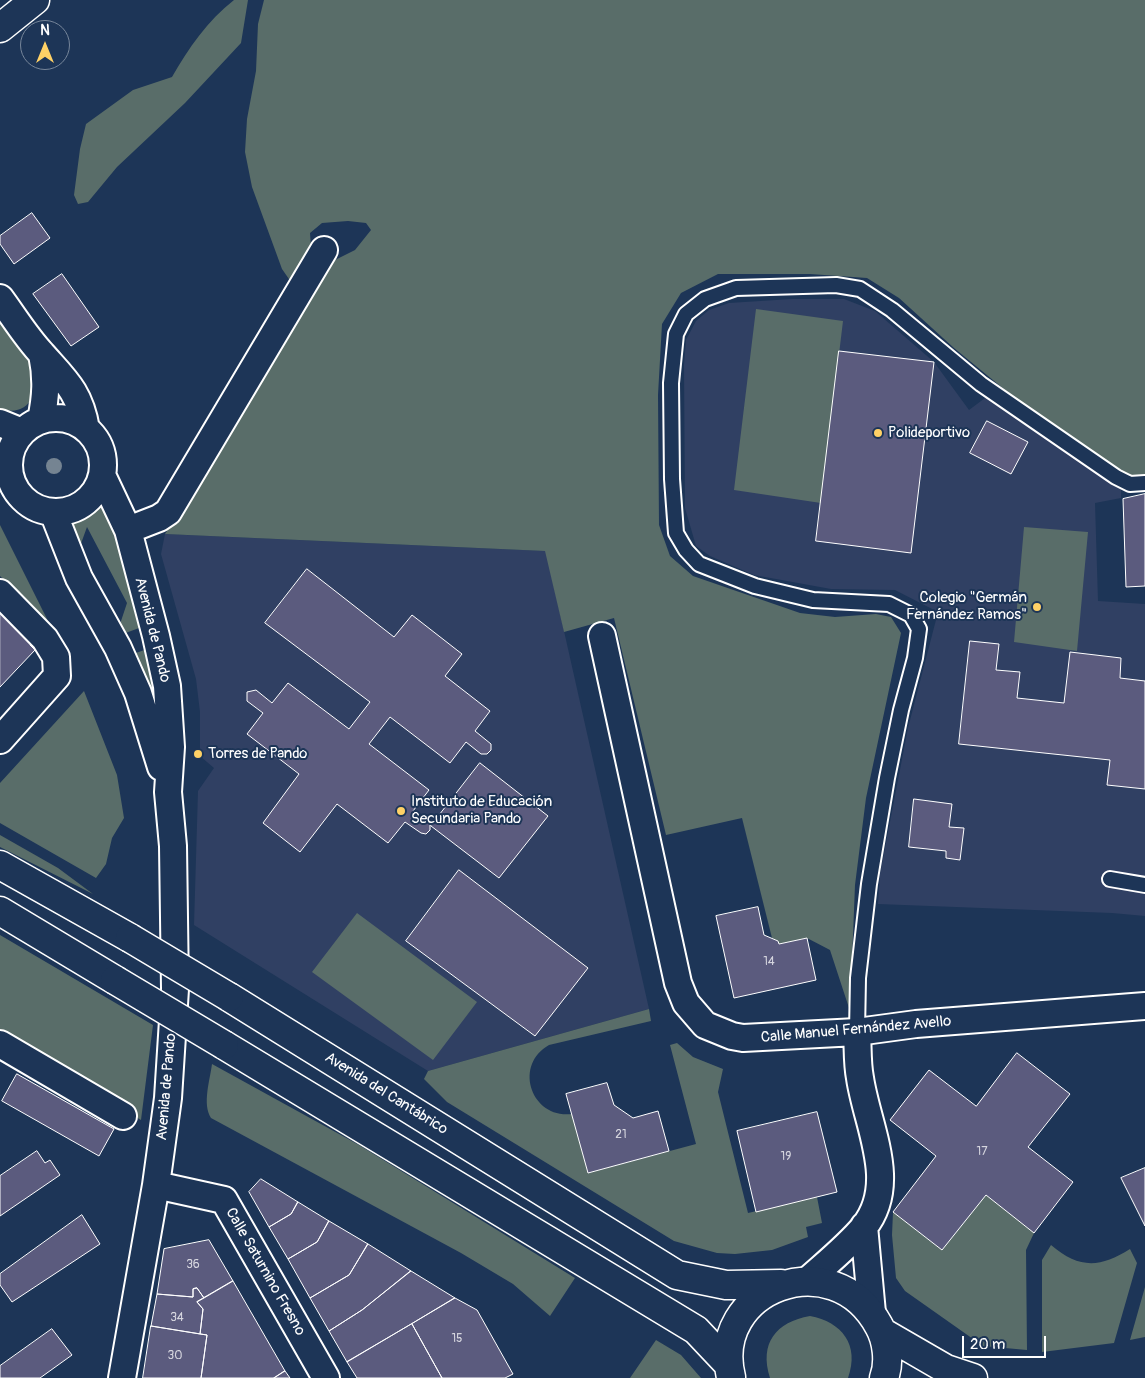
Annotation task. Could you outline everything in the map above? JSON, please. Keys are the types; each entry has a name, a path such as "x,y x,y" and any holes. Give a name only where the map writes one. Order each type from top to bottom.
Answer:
{"main road":[{"path":"0,28 35,0"},
{"name":"Avenida del Cantábrico","path":"0,865 130,938 229,997 677,1276 726,1285 781,1284"},
{"path":"0,911 696,1330 730,1372"},
{"path":"730,1372 731,1340 741,1316 759,1297 781,1284 808,1280 833,1284 855,1295 877,1322 946,1369 974,1378"},
{"path":"877,1322 887,1352 884,1378"}],"street":[{"path":"128,530 159,518 168,512 324,250"},
{"path":"0,298 42,354 56,368 80,400 86,428 99,445 102,454 102,475 98,486 85,503 75,509 53,512 32,506 8,493 12,483 4,459 47,380 42,354"},
{"path":"21,425 65,419 86,428"},
{"name":"Avenida de Pando","path":"102,475 128,530 156,636 167,686 171,747 168,792 173,855 175,990 168,1098 156,1185 122,1378"},
{"name":"Avenida de Pando","path":"53,512 79,578 118,648 138,693 168,792"},
{"path":"0,593 45,638 56,657 56,676 0,740"},
{"name":"Calle Manuel Fernández Avello","path":"602,636 678,982 689,1007 705,1025 732,1036 743,1038 857,1032 916,1024 1145,1006"},
{"path":"808,1280 864,1226 875,1207 880,1181 879,1154 860,1078 857,1032"},
{"path":"0,1044 123,1116"},
{"name":"Calle Saturnino Fresno","path":"156,1185 224,1200 326,1378"},
{"path":"864,1226 877,1322"}],"lane":[{"path":"857,1032 858,978 869,884 887,778 901,710 915,658 918,629 911,615 890,604 813,600 755,586 699,564 686,550 676,533 672,479 671,383 676,334 686,314 705,299 736,288 836,285 860,289 892,310 981,384 1116,477 1130,484 1145,483"},
{"path":"1110,879 1145,885"}],"shaded area":[{"name":"Colegio \"Germán Fernández Ramos\"","path":"792,299 844,299 875,311 934,362 969,410 989,395 1044,436 1121,486 1121,498 1095,503 1098,601 1145,604 1145,916 1112,913 878,904 880,874 908,728 937,616 936,611 895,590 831,589 754,575 710,556 696,546 685,508 684,365 686,340 696,321 709,310 729,303"},
{"name":"Instituto de Educación Secundaria Pando","path":"165,534 546,551 649,1009 428,1071 194,925 198,791 214,768 200,756 200,712 196,679 161,554"}],"green space":[{"path":"234,0 248,0 241,43 185,103 117,167 88,202 78,204 74,195 80,149 86,124 133,90 172,77 199,36"},
{"path":"264,0 1145,0 1145,477 1133,478 1103,462 1033,413 954,348 899,298 867,278 810,274 718,274 681,293 662,324 658,395 659,525 670,556 693,576 800,613 835,617 876,614 891,617 901,633 866,798 855,885 850,1011 830,950 807,938 779,944 778,941 772,938 742,818 666,835 614,618 564,632 545,551 165,534 331,262 355,250 371,230 366,223 348,221 322,223 310,233 311,247 291,282 282,269 252,187 245,152 247,119 256,71 258,24"},
{"path":"756,309 843,321 821,503 734,490"},
{"path":"0,321 33,363 34,396 24,407 11,411 0,409"},
{"path":"99,503 108,504 147,625 123,634 120,624 127,603 87,527 79,549 69,524 82,518"},
{"path":"0,525 52,629 0,576"},
{"path":"1024,527 1088,532 1077,651 1014,642"},
{"path":"153,647 157,700 152,698 133,654"},
{"path":"84,691 117,775 124,818 112,838 106,864 96,878 0,823 0,783"},
{"path":"0,835 58,868 93,894 0,847"},
{"path":"357,913 477,1002 433,1060 312,972"},
{"path":"0,935 153,1025 141,1120 0,1037"},
{"path":"649,1009 651,1021 549,1045 538,1054 532,1065 530,1077 532,1089 537,1100 546,1108 558,1113 572,1114 588,1173 696,1144 670,1045 677,1043 693,1057 723,1069 718,1092 748,1213 817,1197 822,1223 806,1227 808,1237 772,1250 735,1254 717,1253 674,1241 447,1102 424,1079 428,1071"},
{"path":"212,1064 359,1145 575,1278 550,1316 513,1284 461,1253 211,1118 208,1112 207,1099"},
{"path":"986,1195 1034,1233 1026,1250 1027,1350 983,1346 905,1291 896,1278 892,1235 893,1212 942,1250"},
{"path":"1051,1245 1071,1258 1080,1262 1090,1263 1109,1260 1130,1249 1137,1263 1114,1343 1042,1352 1042,1260"},
{"path":"1145,1287 1145,1337 1130,1340"},
{"path":"810,1316 831,1324 846,1337 852,1355 848,1378 770,1378 767,1354 773,1336 788,1323"},
{"path":"656,1340 681,1355 701,1378 630,1378"}],"building":[{"path":"32,213 50,238 14,264 0,244 0,236"},
{"path":"62,274 99,327 71,346 33,294"},
{"name":"Polideportivo","path":"839,351 934,362 911,553 816,541"},
{"path":"987,421 1028,442 1011,474 970,453"},
{"path":"1145,494 1145,586 1126,587 1123,499"},
{"path":"307,569 394,637 412,615 462,654 445,676 490,711 475,731 491,744 491,750 487,754 481,754 466,742 450,763 390,717 369,744 429,790 413,811 430,824 430,830 426,834 421,833 405,822 388,843 337,804 300,852 263,823 299,774 247,734 263,713 247,701 247,692 256,690 272,703 288,683 349,729 370,702 265,623"},
{"path":"0,608 33,641 30,645 35,650 0,687"},
{"path":"970,641 999,644 996,670 1020,672 1017,698 1064,703 1070,652 1121,658 1120,678 1145,681 1145,789 1107,785 1110,760 959,744"},
{"path":"480,763 548,816 499,878 431,826"},
{"path":"914,799 952,804 949,827 964,828 960,860 946,858 946,851 909,847"},
{"path":"459,870 588,968 535,1036 406,941"},
{"path":"758,907 764,935 778,941 779,944 807,938 816,980 734,998 716,916"},
{"path":"1017,1053 1070,1094 1028,1147 1073,1182 1034,1233 986,1195 942,1250 893,1212 936,1156 890,1120 929,1070 976,1106"},
{"path":"17,1074 114,1129 99,1156 2,1101"},
{"path":"607,1083 614,1105 633,1118 658,1111 669,1151 588,1173 566,1094"},
{"path":"817,1112 837,1192 756,1212 737,1131"},
{"path":"37,1151 45,1163 50,1160 60,1175 0,1216 0,1176"},
{"path":"1145,1168 1145,1226 1121,1178"},
{"path":"261,1179 298,1202 291,1214 269,1227 249,1192"},
{"path":"298,1202 329,1221 317,1242 288,1259 269,1227 291,1214"},
{"path":"82,1215 100,1244 12,1302 0,1285 0,1274"},
{"path":"329,1221 368,1244 349,1275 310,1298 288,1259 317,1242"},
{"path":"209,1240 233,1281 204,1298 197,1288 193,1289 193,1297 157,1294 164,1249"},
{"path":"368,1244 411,1271 362,1310 329,1331 310,1298 349,1275"},
{"path":"411,1271 455,1298 347,1362 329,1331 362,1310"},
{"path":"233,1281 285,1371 274,1378 201,1378 207,1335 200,1334 203,1309 197,1302"},
{"path":"197,1288 204,1298 197,1302 203,1309 200,1334 151,1326 157,1294 193,1297 193,1289"},
{"path":"455,1298 477,1310 513,1374 505,1378 442,1378 412,1324"},
{"path":"412,1324 442,1378 357,1378 347,1362"},
{"path":"151,1326 207,1335 201,1378 143,1378"},
{"path":"52,1329 72,1355 40,1378 0,1378 0,1366"},
{"path":"285,1371 290,1378 274,1378"}],"place":[{"name":"Polideportivo","path":"878,433"},
{"name":"Colegio \"Germán Fernández Ramos\"","path":"1037,607"},
{"name":"Torres de Pando","path":"198,754"},
{"name":"Instituto de Educación Secundaria Pando","path":"401,811"}]}
